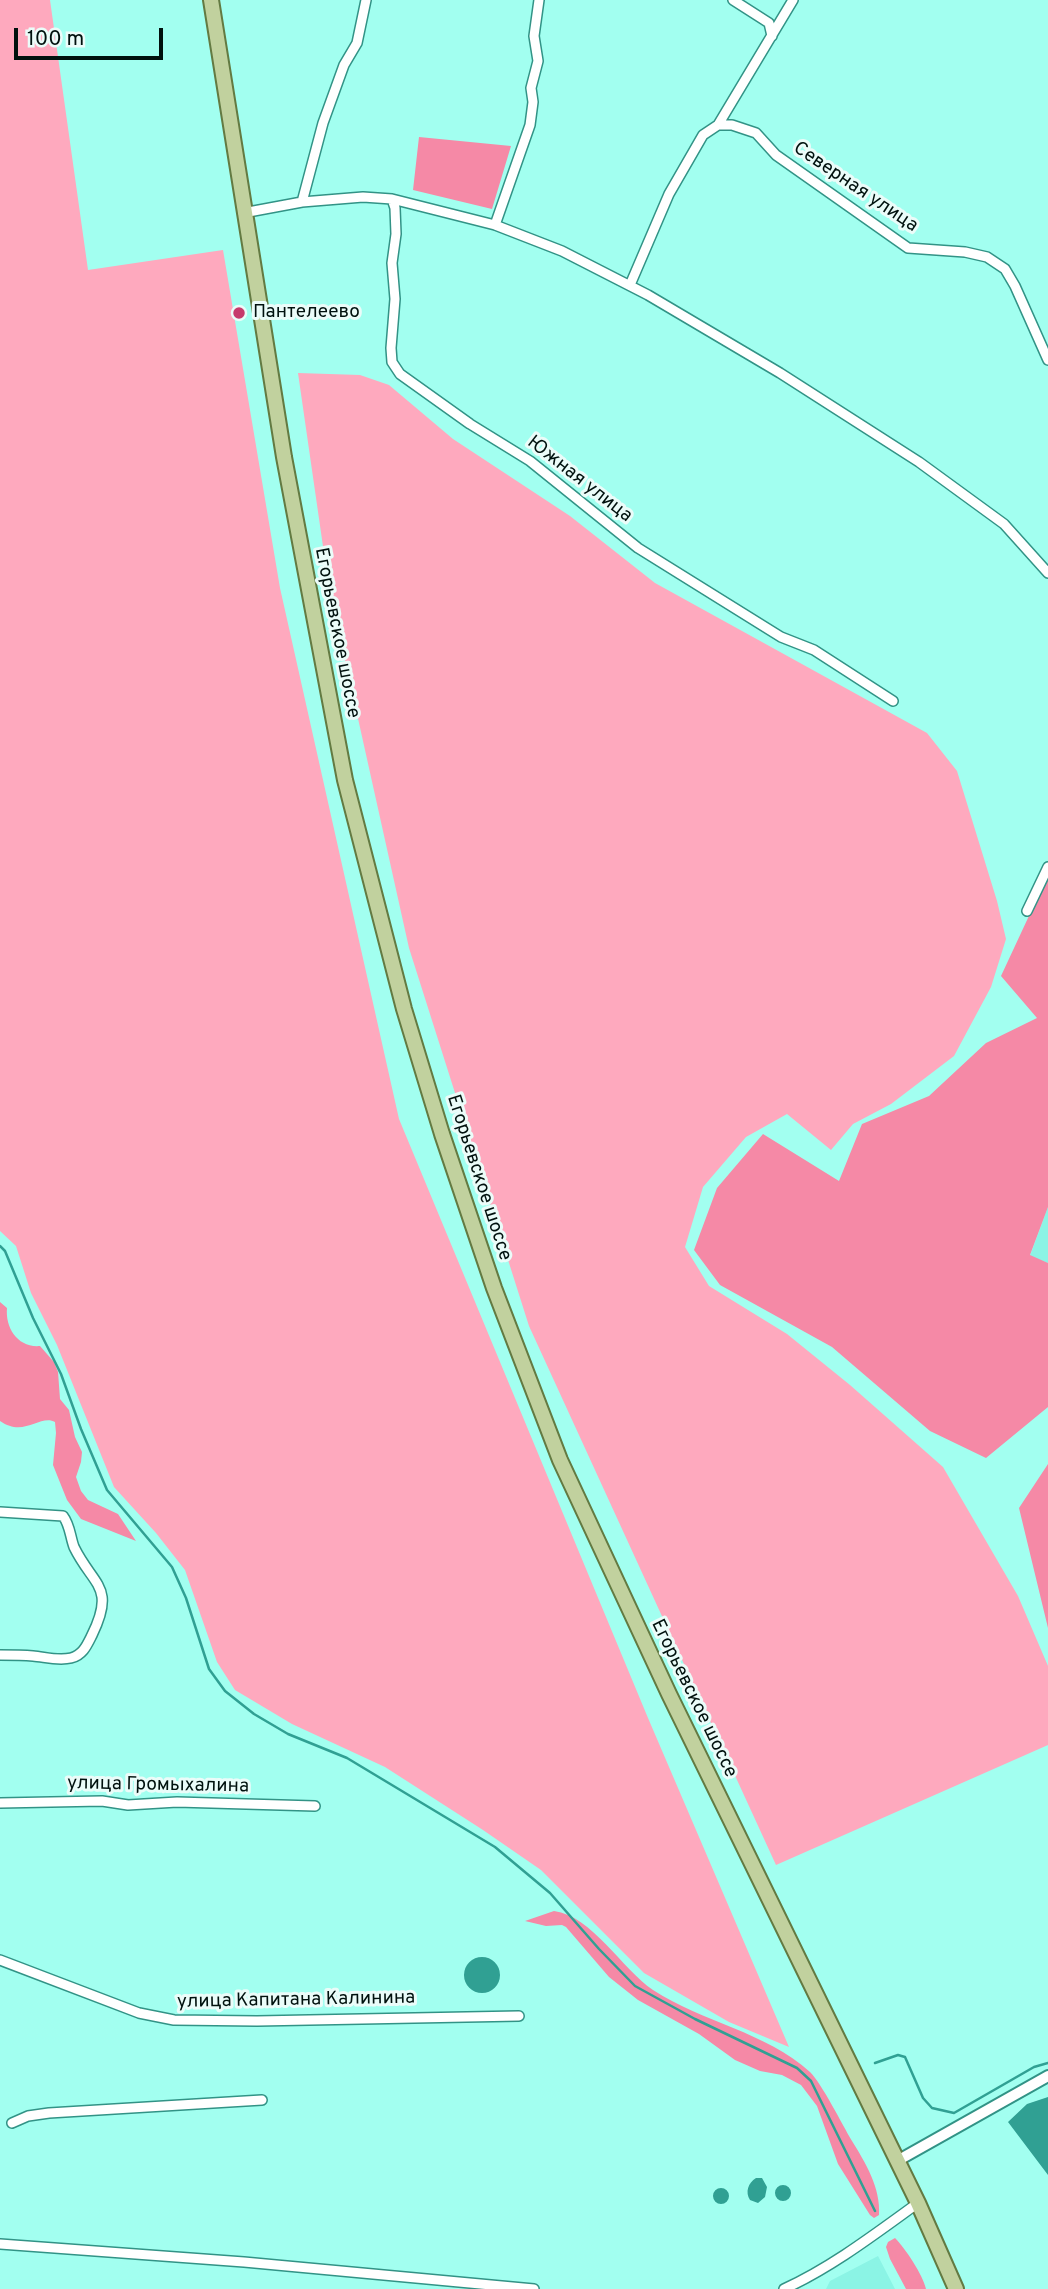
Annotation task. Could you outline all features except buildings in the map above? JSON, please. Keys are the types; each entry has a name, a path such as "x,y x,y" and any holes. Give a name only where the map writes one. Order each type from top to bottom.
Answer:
{"main road":[{"name":"Егорьевское шоссе","path":"211,0 243,213 296,530 345,780 404,1009 442,1134 494,1288 560,1460 669,1694 918,2203 956,2289"}],"street":[{"path":"302,202 323,123 344,65 357,43 366,0"},
{"path":"495,225 530,125 533,102 531,88 538,61 534,36 539,0"},
{"path":"733,0 769,23 772,36"},
{"path":"630,285 669,194 703,135 718,125 793,0"},
{"name":"Северная улица","path":"718,125 743,128 756,133 776,155 908,248 965,252 987,257 1005,269 1048,360"},
{"path":"243,213 302,202 363,197 392,199 495,225 562,251 630,285 780,373 919,461 1004,524 1048,573"},
{"name":"Южная улица","path":"392,199 396,234 392,263 395,299 391,348 392,362 400,374 470,424 530,461 638,548 781,637 814,650 893,701"},
{"path":"1027,911 1048,867"},
{"path":"0,1512 59,1515 67,1522 75,1547 102,1590 103,1600 99,1621 88,1644 72,1658 0,1656"},
{"name":"улица Громыхалина","path":"0,1803 102,1801 128,1805 177,1802 315,1806"},
{"name":"улица Капитана Калинина","path":"0,1960 139,2013 174,2020 519,2016"},
{"path":"897,2161 1048,2076"},
{"path":"12,2123 28,2116 49,2113 262,2100"},
{"path":"784,2289 841,2257 918,2203"},
{"path":"0,2244 244,2262 534,2289"}],"shaded area":[{"path":"0,0 50,0 88,270 223,250 280,588 399,1119 648,1718 789,2047 729,2022 644,1973 541,1870 483,1830 385,1767 292,1724 235,1690 217,1662 185,1570 114,1487 57,1345 31,1293 16,1246 0,1231"},
{"path":"419,137 511,146 492,209 413,190"},
{"path":"298,373 360,375 389,385 453,439 570,516 655,583 927,733 957,771 1006,939 991,987 954,1056 891,1104 853,1124 831,1150 787,1114 746,1137 703,1187 685,1247 709,1286 787,1334 943,1467 1018,1596 1048,1666 1048,1745 776,1865 529,1326 409,948 329,588"},
{"path":"1048,875 1048,1207 1030,1255 1048,1263 1048,1407 986,1458 930,1431 832,1347 720,1285 694,1250 717,1188 763,1134 839,1181 862,1124 929,1096 986,1043 1037,1018 1001,976"},
{"path":"1048,1207 1048,1263 1030,1256"},
{"path":"0,1302 7,1308 8,1323 19,1340 32,1346 40,1346 54,1362 58,1372 60,1399 69,1410 75,1437 82,1452 76,1477 81,1491 88,1500 118,1514 136,1541 81,1519 67,1500 53,1465 55,1422 49,1420 17,1427 0,1421"},
{"path":"1048,1464 1048,1628 1019,1508"},
{"path":"554,1911 581,1922 653,1990 692,2011 774,2047 810,2072 867,2167 875,2185 879,2215 874,2218 870,2215 838,2164 817,2106 801,2085 782,2075 760,2071 735,2060 699,2034 638,2000 609,1977 566,1927 525,1921"},
{"path":"482,1957 495,1962 500,1975 495,1988 482,1993 469,1988 464,1975 469,1962"},
{"path":"1048,2097 1048,2175 1008,2122 1027,2104"},
{"path":"756,2178 762,2178 767,2187 765,2197 758,2203 750,2200 748,2194 749,2185"},
{"path":"780,2185 786,2185 791,2193 789,2199 780,2201 775,2196 775,2190"},
{"path":"718,2188 724,2188 729,2196 727,2202 718,2204 713,2199 713,2193"},
{"path":"895,2238 913,2262 926,2289 906,2289 886,2247 888,2242"},
{"path":"878,2256 895,2289 826,2289 830,2281"}],"waterway":[{"path":"0,1246 5,1251 33,1318 61,1374 107,1490 172,1567 186,1598 209,1669 225,1691 254,1714 288,1734 347,1758 495,1847 550,1893 635,1986 695,2019 797,2068 811,2081 875,2211"},
{"path":"875,2063 898,2055 905,2057 923,2098 932,2108 954,2113 1034,2067 1048,2063"}],"place":[{"name":"Пантелеево","path":"239,313"}]}
